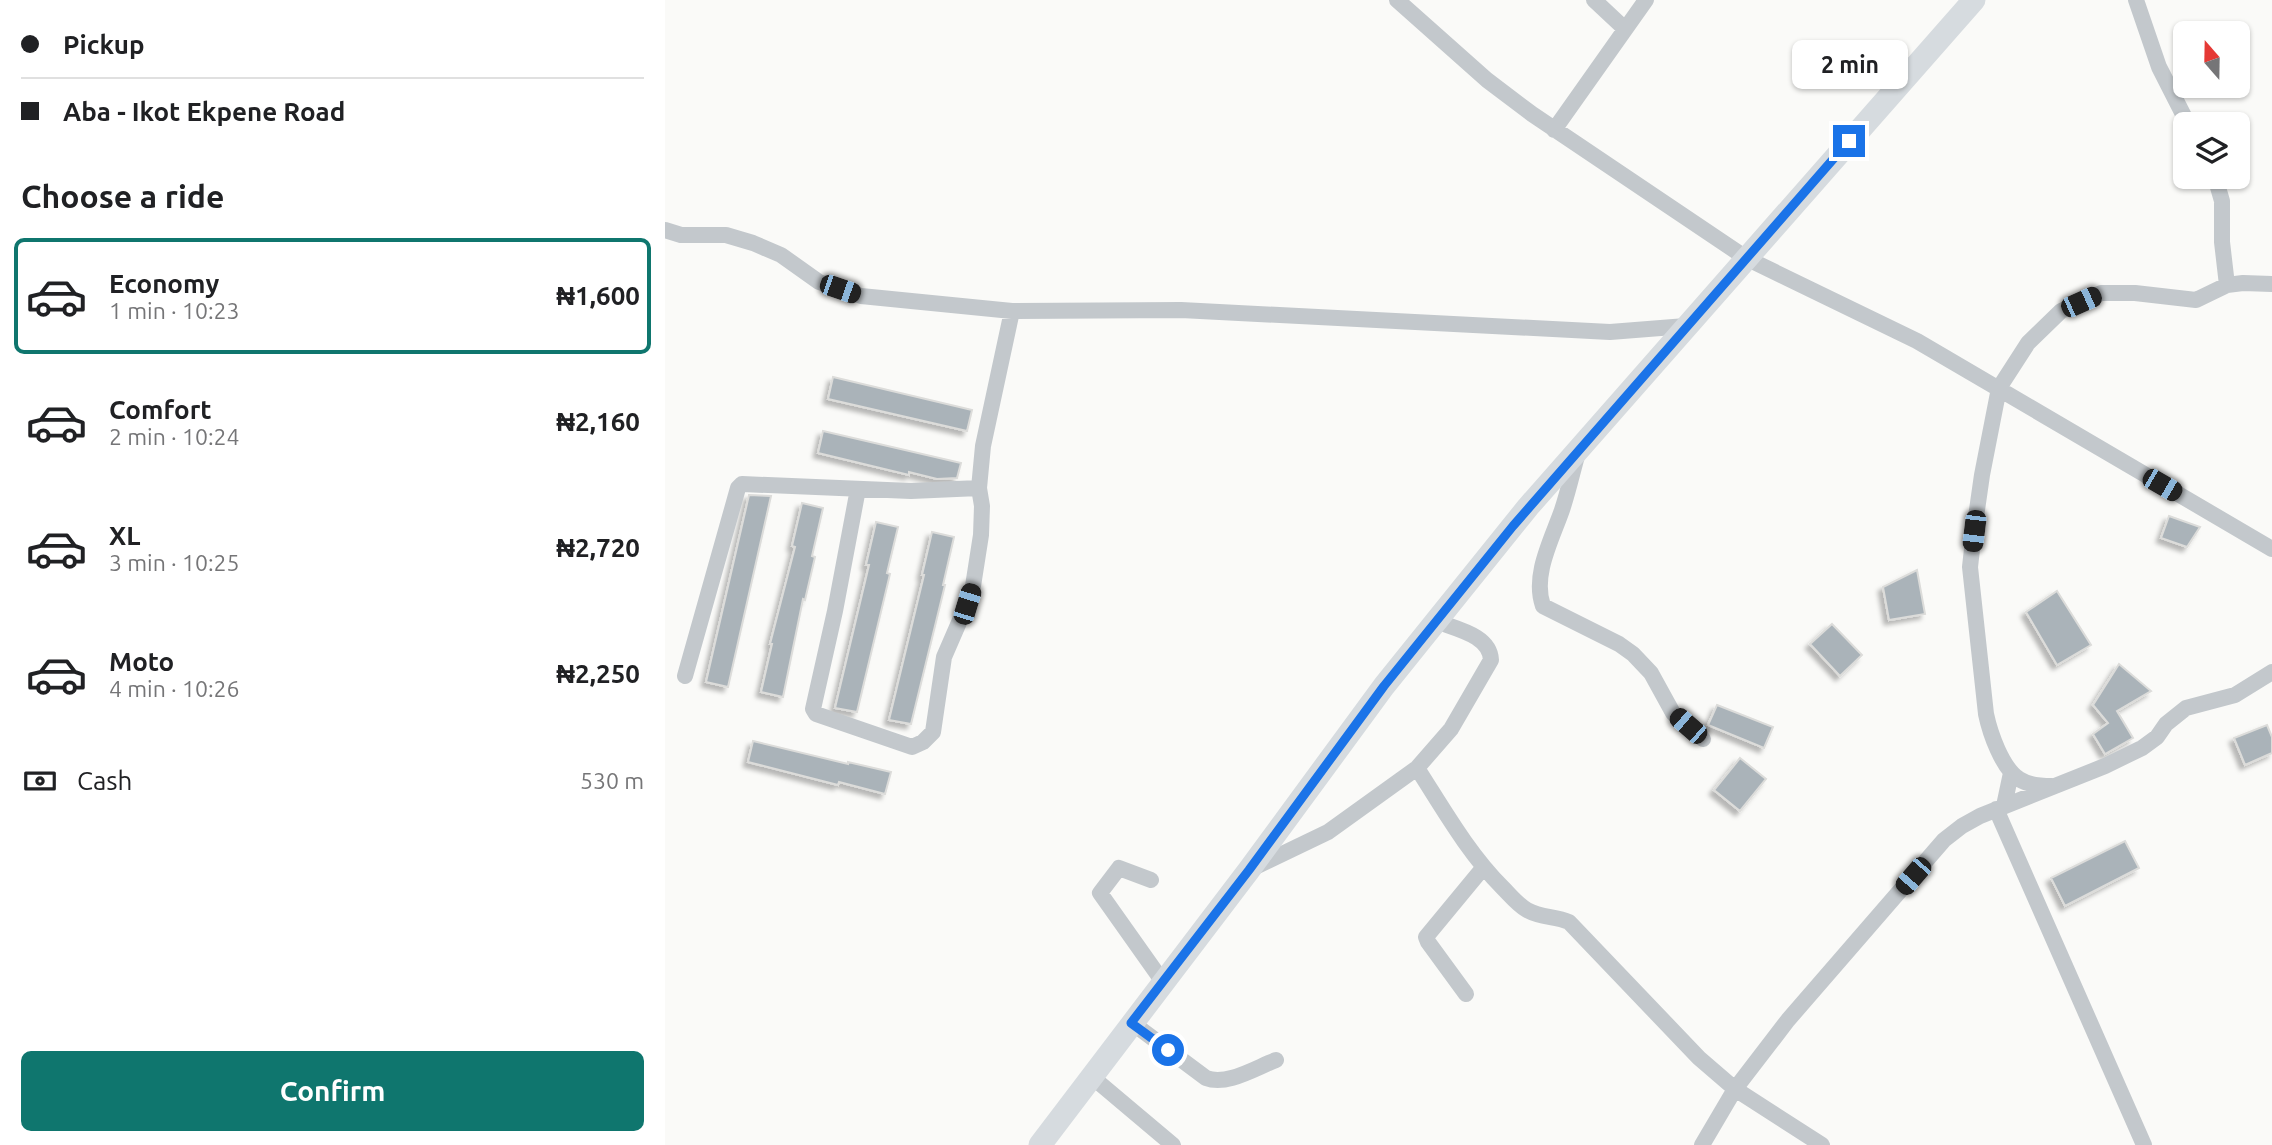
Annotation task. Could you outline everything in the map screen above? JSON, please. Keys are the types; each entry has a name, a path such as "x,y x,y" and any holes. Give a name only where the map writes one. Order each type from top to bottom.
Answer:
{"highway":[{"path":"1040,1145 1249,870 1384,686 1528,507 1974,0"}],"street":[{"path":"1397,0 1487,80 1554,130 1746,258 1917,341 2272,549"},
{"path":"1594,0 1625,29"},
{"path":"1554,130 1646,0"},
{"path":"2136,0 2159,67 2182,112"},
{"path":"2218,189 2222,201 2222,242 2227,285"},
{"path":"665,230 681,235 726,235 753,243 781,255 819,282 861,296 1012,311 1181,310 1610,332 1686,326"},
{"path":"2054,786 2021,781 2011,773 1990,734 1986,714 1970,567 1982,475 1999,388 2028,343 2061,311 2101,293 2135,293 2196,300 2227,285 2272,284"},
{"path":"858,489 813,709 816,714 912,747 923,742 933,732 944,657 973,586 981,535 982,506 979,488 982,446 1012,311"},
{"path":"1578,450 1562,509 1546,553 1539,595 1543,606 1619,644 1633,654 1651,673 1673,713 1703,739"},
{"path":"685,676 739,488 746,484 911,491 979,488"},
{"path":"1249,870 1328,832 1417,768 1451,729 1491,660 1488,646 1483,640 1436,621"},
{"path":"1702,1145 1735,1089 1788,1020 1944,840 1962,825 2143,748 2157,737 2166,723 2186,708 2235,695 2272,673"},
{"path":"1417,768 1483,868 1523,908 1538,915 1569,922 1699,1058 1735,1089 1822,1145"},
{"path":"2011,773 2000,808 2144,1145"},
{"path":"1151,880 1119,868 1100,892 1100,896 1163,982"},
{"path":"1466,994 1426,937 1483,868"},
{"path":"1131,1023 1206,1078 1214,1081 1224,1080 1276,1060"},
{"path":"1091,1076 1173,1145"}],"building":[{"path":"833,377 972,410 967,431 828,399"},
{"path":"823,431 961,463 957,478 937,479 909,472 909,475 818,453"},
{"path":"749,495 771,496 728,687 706,682"},
{"path":"802,503 823,508 812,556 815,557 805,600 803,599 783,697 761,692 770,644 795,547 792,546"},
{"path":"2169,516 2200,527 2187,547 2161,538"},
{"path":"876,522 898,527 887,573 890,574 857,712 835,708 869,565 866,565"},
{"path":"932,532 954,537 911,724 889,720"},
{"path":"1917,570 1925,614 1889,620 1883,587"},
{"path":"2057,591 2091,645 2057,665 2026,612"},
{"path":"1832,624 1862,655 1840,676 1810,644"},
{"path":"2119,664 2151,691 2117,711 2133,738 2105,754 2093,734 2108,723 2093,705"},
{"path":"1717,705 1773,727 1764,748 1708,725"},
{"path":"2267,725 2272,737 2272,753 2245,765 2234,738"},
{"path":"753,741 891,772 885,794 748,762"},
{"path":"1740,758 1766,779 1740,811 1714,790"},
{"path":"2125,841 2139,868 2065,906 2051,878"}],"route":[{"path":"1168,1050 1131,1023 1249,870 1384,686 1528,507 1849,141"}]}
